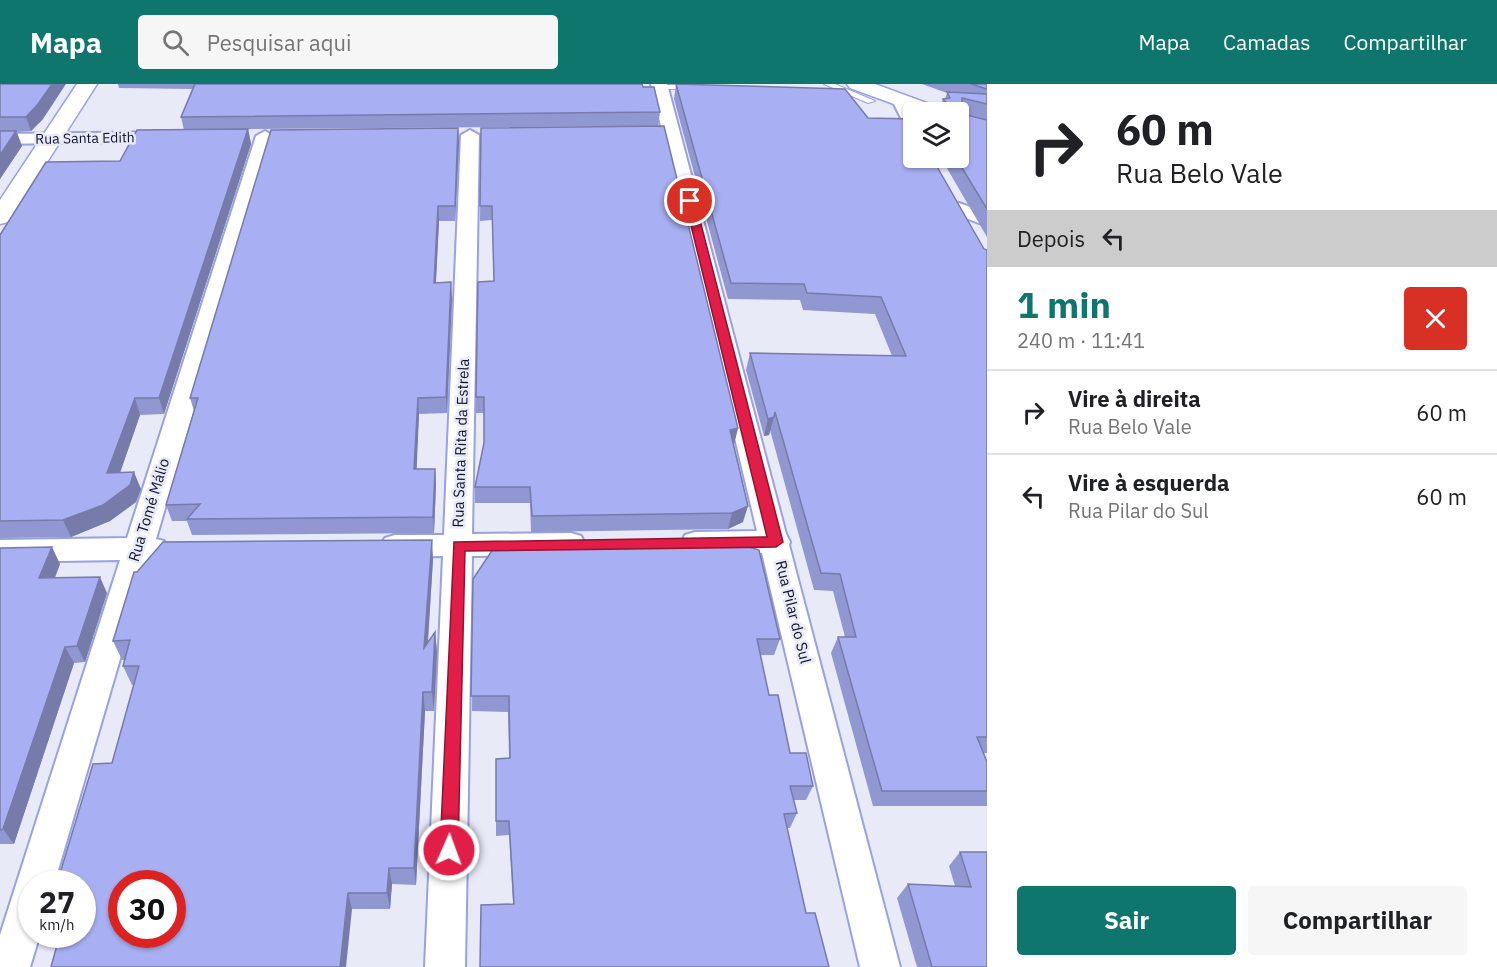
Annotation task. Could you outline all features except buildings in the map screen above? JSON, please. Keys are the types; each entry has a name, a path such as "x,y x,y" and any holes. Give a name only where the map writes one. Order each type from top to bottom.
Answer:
{"street":[{"path":"0,217 87,84"},
{"name":"Rua Pilar do Sul","path":"660,85 661,133 776,542 880,967"},
{"path":"868,89 902,102"},
{"name":"Rua Santa Rita da Estrela","path":"445,967 459,546 466,135"},
{"name":"Rua Tomé Málio","path":"39,870 264,136"},
{"name":"Rua Santa Edith","path":"0,139 194,137"},
{"path":"948,189 976,240"},
{"path":"959,209 987,220"},
{"path":"670,543 776,542"},
{"path":"363,547 600,544"},
{"path":"0,551 184,549"},
{"path":"10,967 18,941"}],"lane":[{"path":"828,84 868,89"},
{"path":"660,85 707,87"}],"route":[{"path":"449,850 459,546 776,542 690,201"}]}
